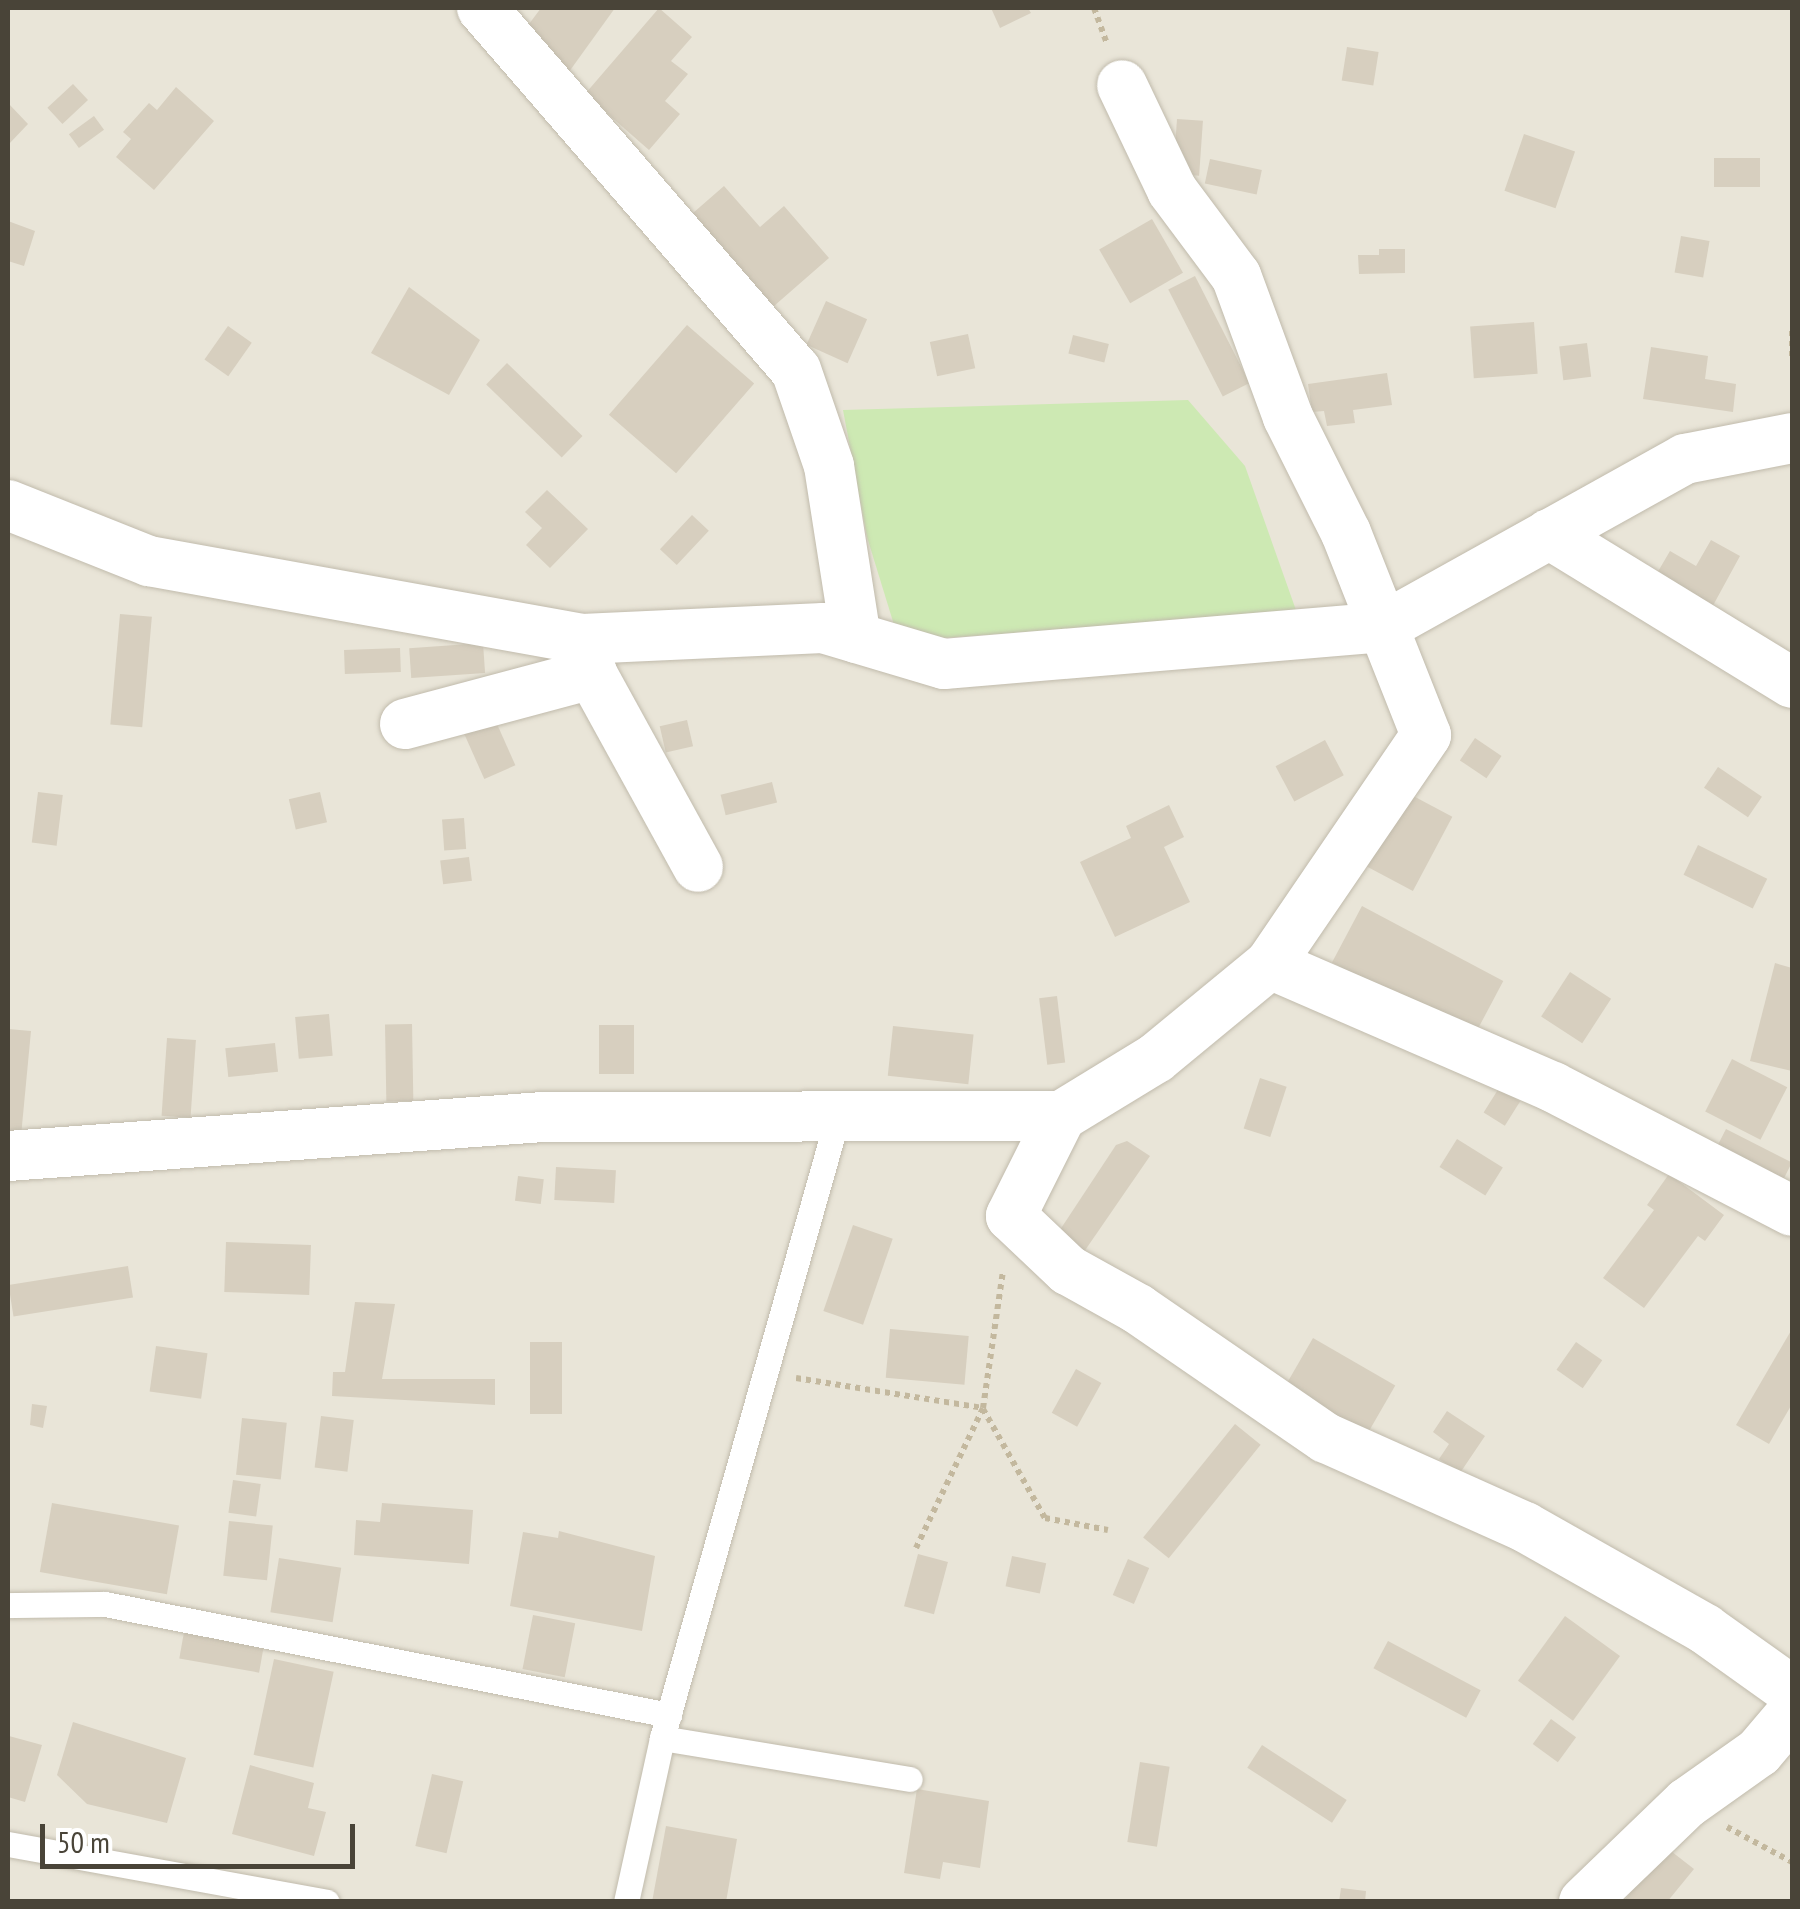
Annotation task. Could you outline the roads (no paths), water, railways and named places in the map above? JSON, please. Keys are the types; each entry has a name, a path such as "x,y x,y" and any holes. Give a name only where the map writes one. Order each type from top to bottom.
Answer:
{"street":[{"path":"482,8 796,370 829,466 856,638"},
{"path":"1122,85 1172,190 1236,276 1288,417 1383,626 1426,735 1270,964 1156,1058 1061,1116 1011,1216 1068,1270 1138,1309 1326,1438 1525,1527 1705,1629 1792,1691"},
{"path":"405,724 587,657 824,628 944,664 1383,626 1685,459 1792,438"},
{"path":"8,504 149,560 587,657 698,867"},
{"path":"1550,534 1792,683"},
{"path":"1270,964 1553,1087 1792,1211"},
{"path":"8,1156 543,1117 838,1112 1061,1116"},
{"path":"1584,1902 1687,1803 1759,1752 1792,1713"}],"lane":[{"path":"626,1902 665,1727 768,1374 838,1112"},
{"path":"8,1605 104,1604 910,1779"},
{"path":"8,1844 328,1902"}]}
